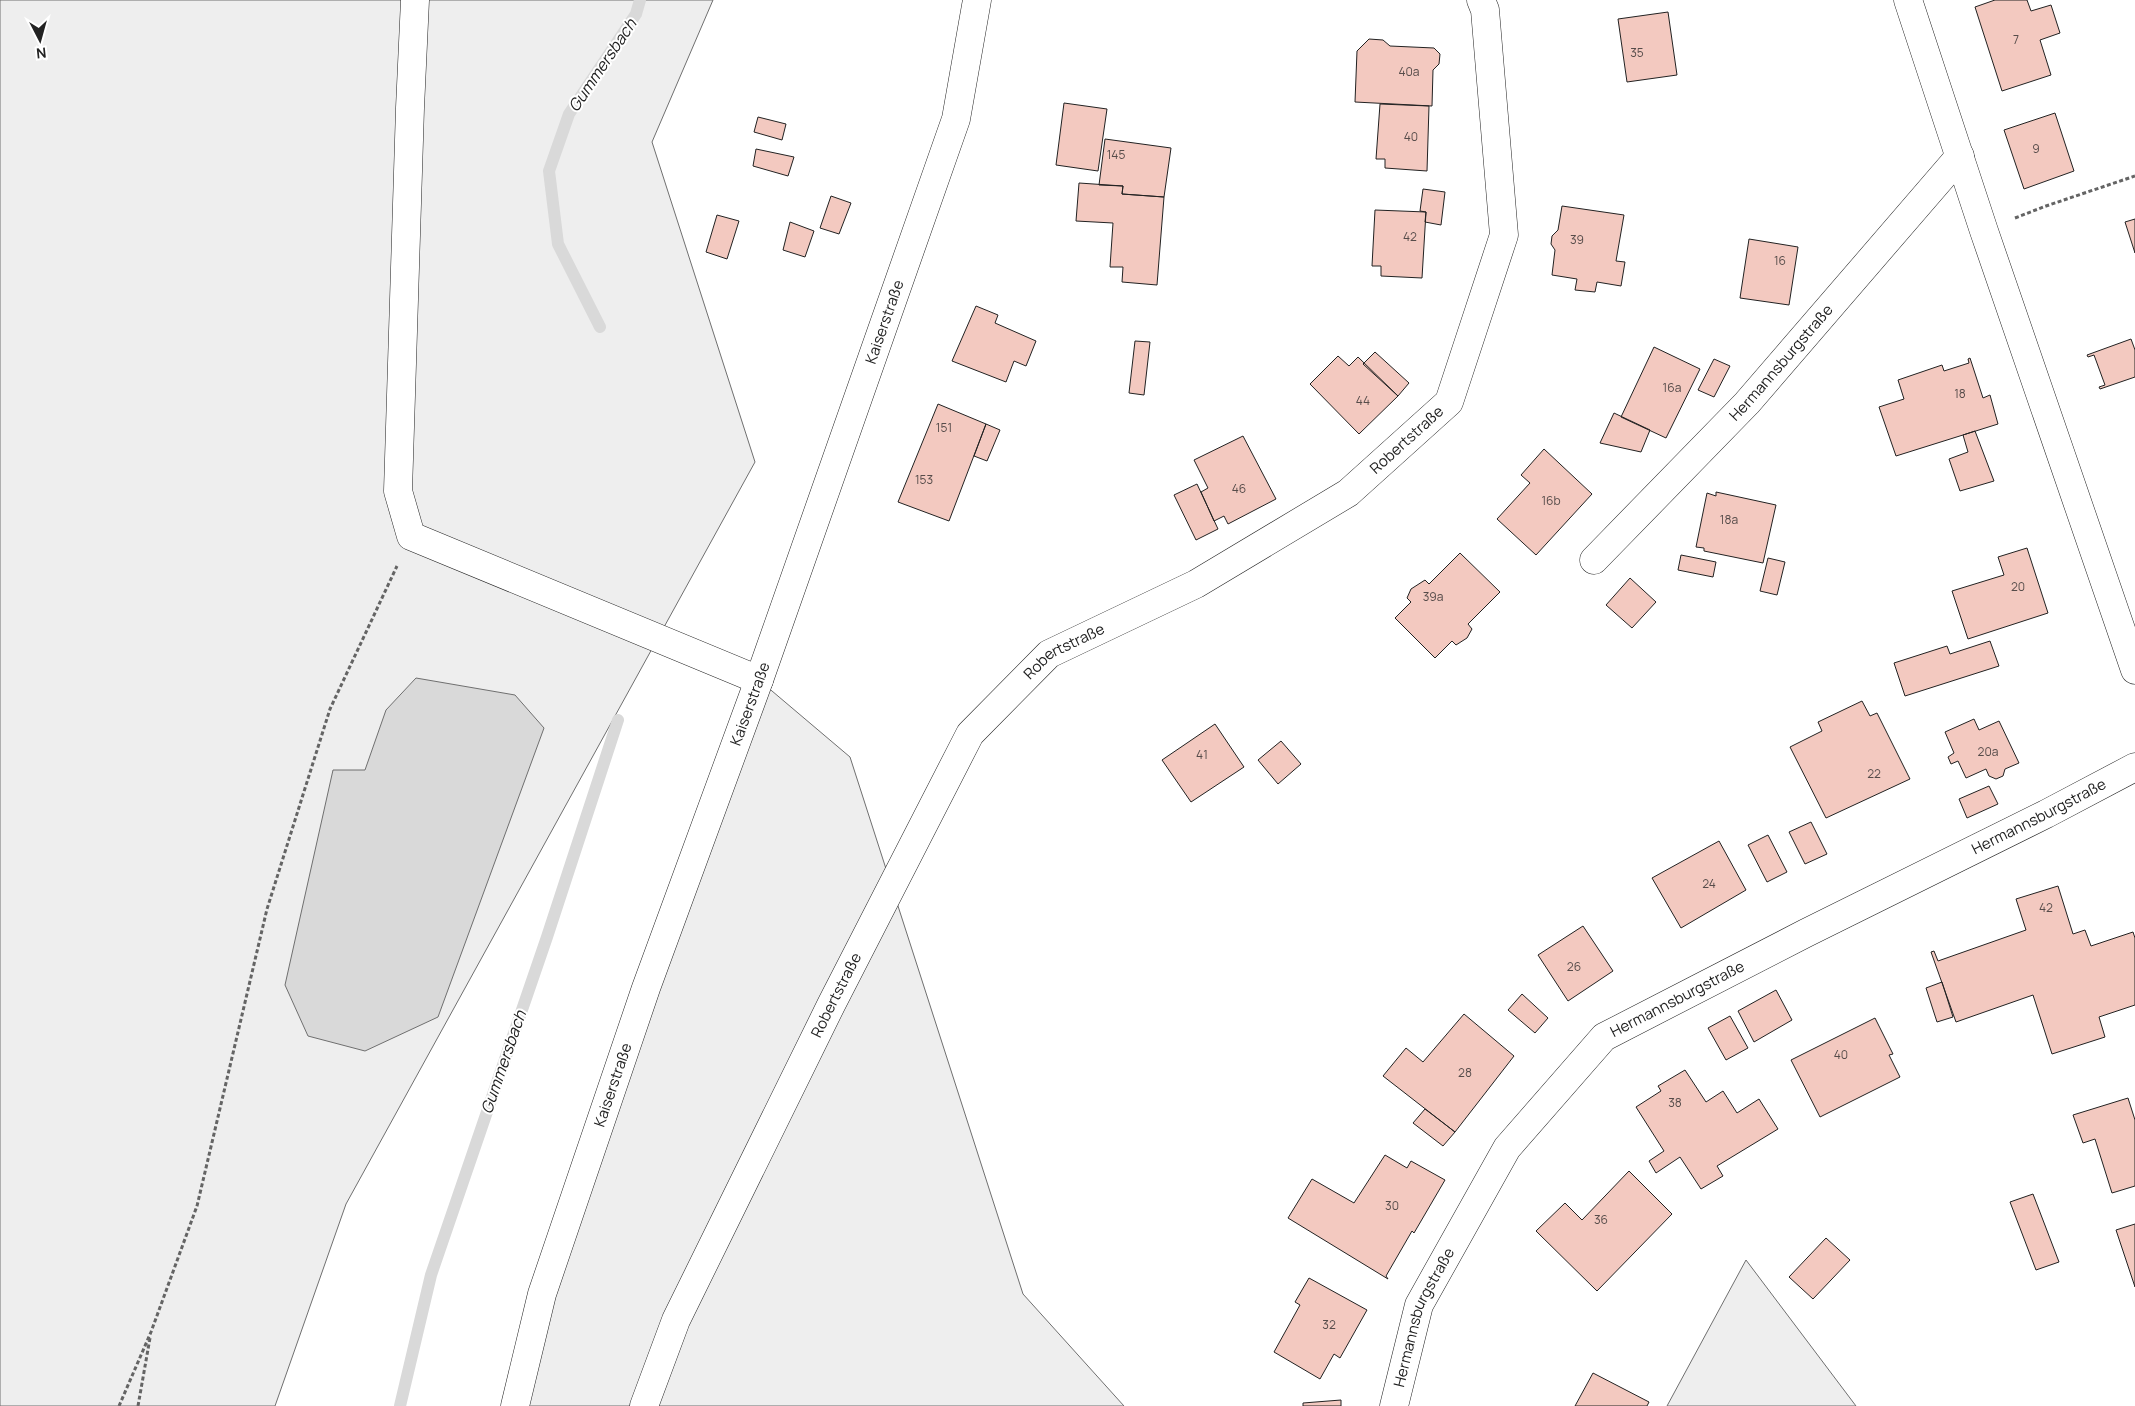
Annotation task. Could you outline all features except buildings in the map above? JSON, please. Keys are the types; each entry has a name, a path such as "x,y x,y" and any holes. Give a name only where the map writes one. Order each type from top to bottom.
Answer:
{"street":[{"path":"415,0 398,491 411,536 758,680"},
{"name":"Kaiserstraße","path":"515,1406 542,1294 646,988 758,680 956,119 977,0"},
{"name":"Robertstraße","path":"644,1406 676,1320 831,1005 970,734 1049,654 1196,584 1348,493 1449,402 1504,235 1485,10 1481,0"},
{"path":"1908,0 1984,231 2135,670"},
{"name":"Hermannsburgstraße","path":"1594,560 1746,403 1960,156"},
{"name":"Hermannsburgstraße","path":"1394,1406 1419,1305 1508,1148 1604,1037 1806,933 2046,814 2135,767"}],"path":[{"path":"1984,231 2046,206 2135,176"},
{"path":"119,1406 151,1332 197,1206 267,909 330,709 411,536"},
{"path":"138,1406 151,1332"}],"shaded area":[{"path":"0,0 713,0 652,142 755,462 346,1204 275,1406 0,1406"},
{"path":"416,678 515,695 544,728 438,1017 365,1051 308,1036 285,985 333,770 365,770 386,710"},
{"path":"759,680 850,757 1023,1294 1124,1406 515,1406"},
{"path":"1746,1260 1856,1406 1667,1406"}],"waterway":[{"name":"Gummersbach","path":"600,327 558,244 549,171 569,114 636,14 640,0"},
{"name":"Gummersbach","path":"400,1406 431,1275 547,937 618,720"}]}
